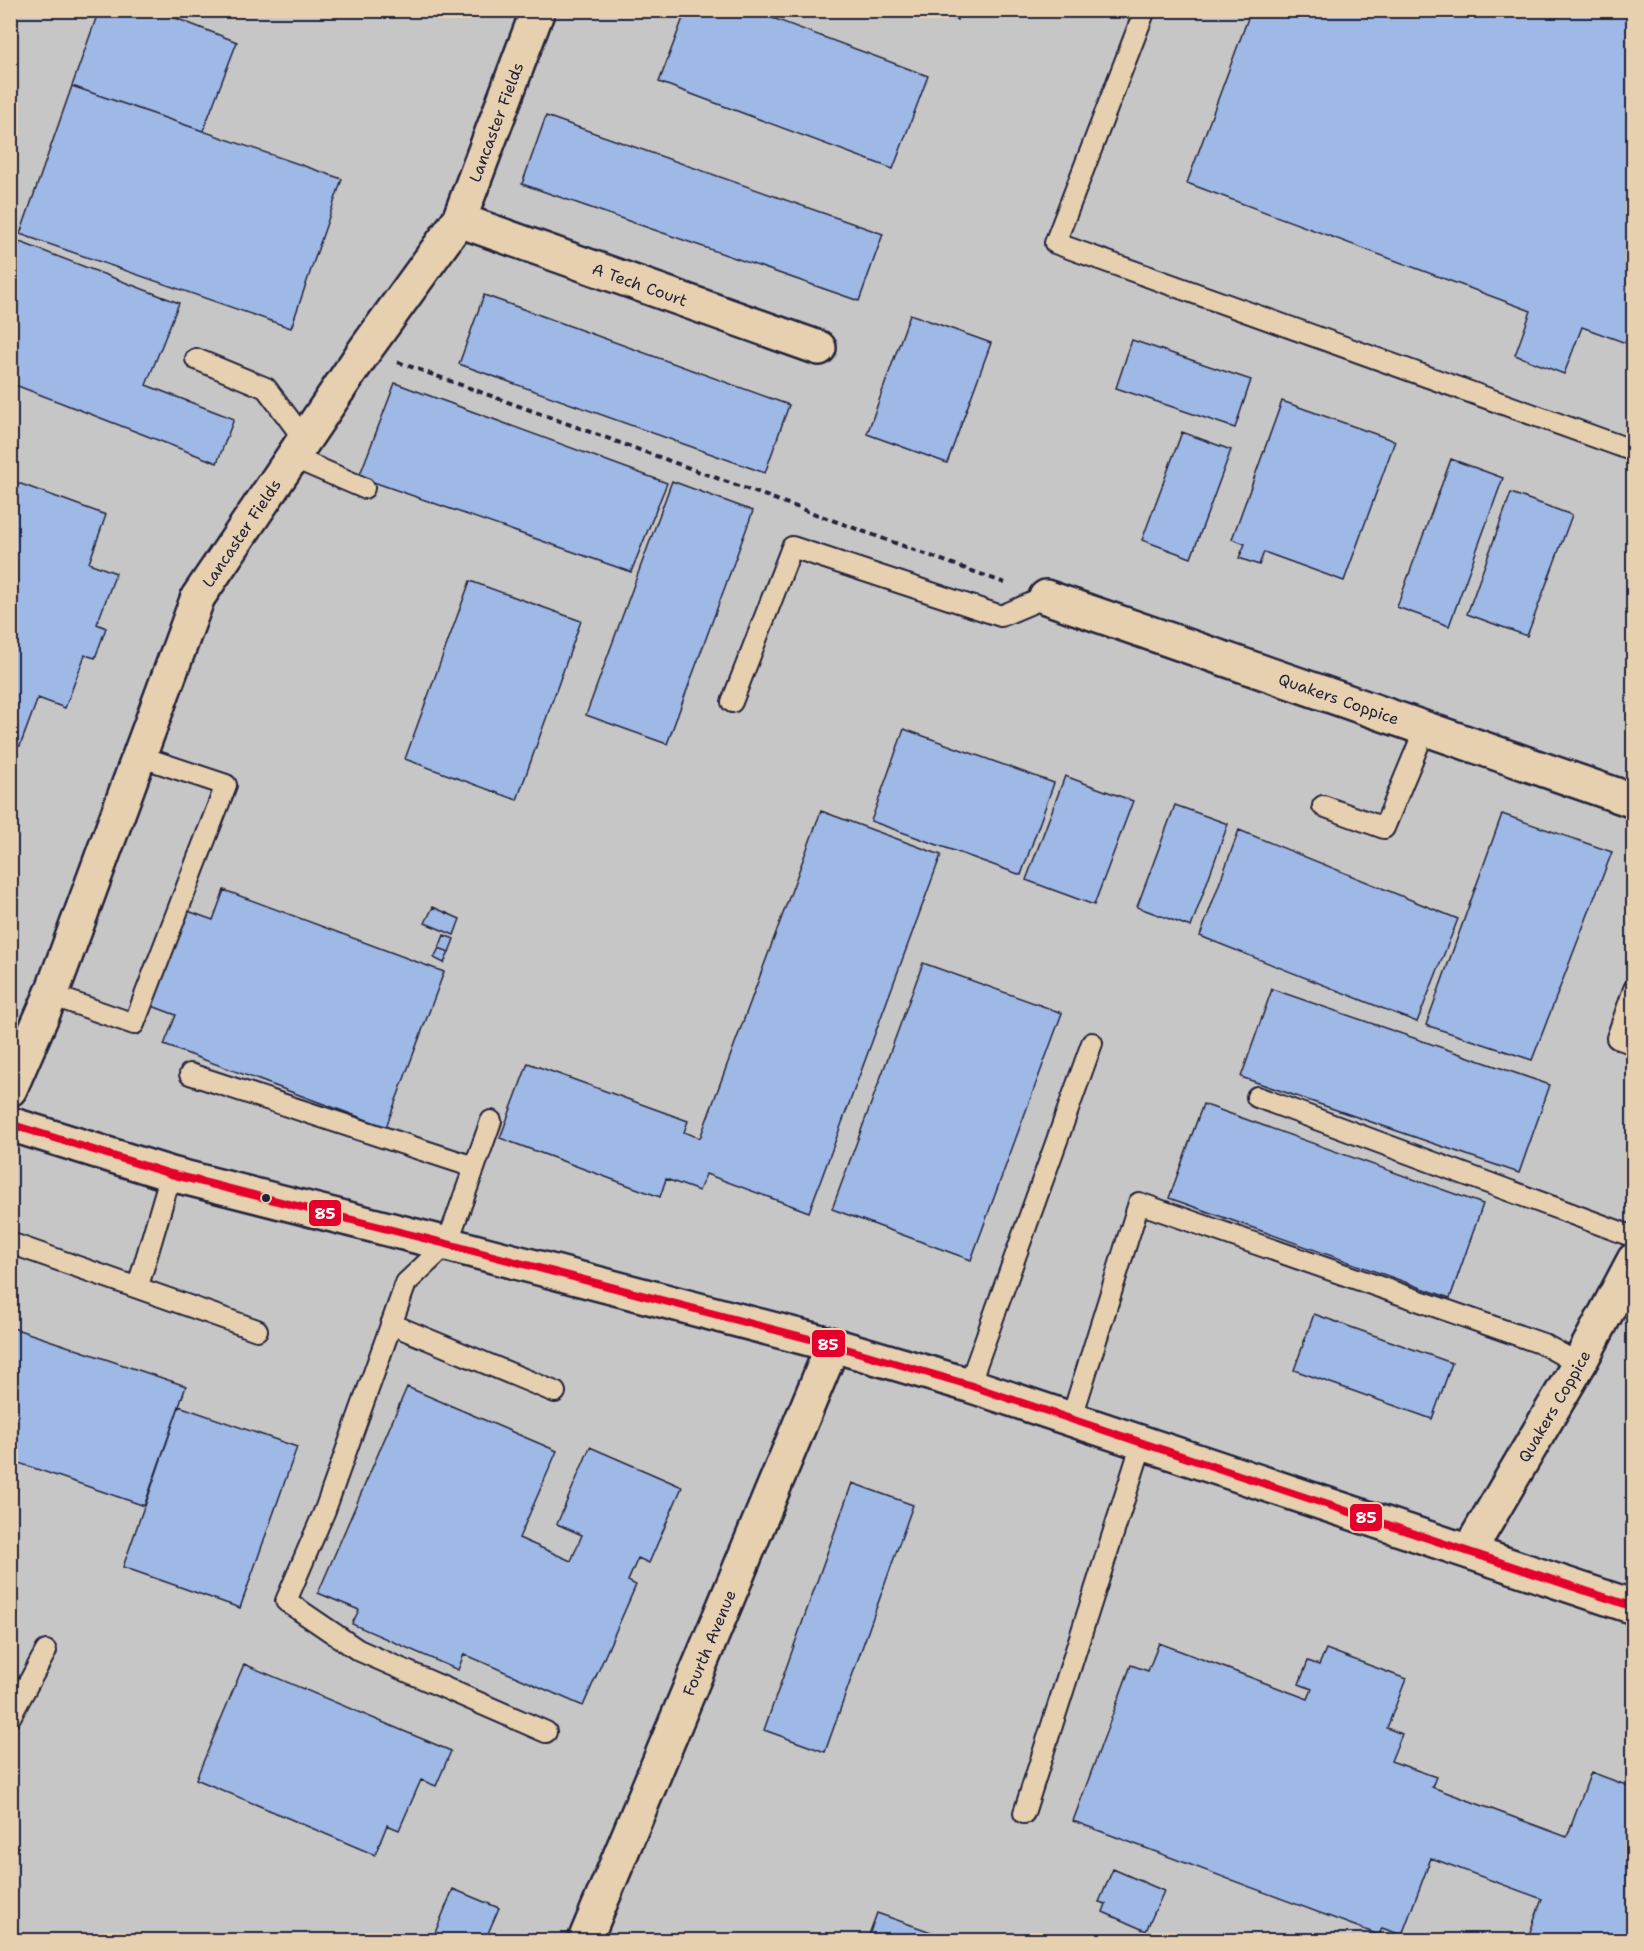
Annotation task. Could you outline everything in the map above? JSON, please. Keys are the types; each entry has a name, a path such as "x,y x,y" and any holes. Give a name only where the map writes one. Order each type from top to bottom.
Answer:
{"street":[{"name":"Lancaster Fields","path":"10,1089 51,995 198,597 364,350 459,220 538,10"},
{"name":"A Tech Court","path":"459,220 819,348"},
{"name":"Quakers Coppice","path":"1046,597 1634,801"},
{"path":"10,1124 171,1174 833,1345 969,1385 1634,1606"},
{"name":"Quakers Coppice","path":"1469,1551 1580,1364 1634,1260"},
{"name":"Fourth Avenue","path":"585,1941 833,1345"}],"lane":[{"path":"1145,10 1055,243 1634,451"},
{"path":"196,359 266,388 298,448 364,488"},
{"path":"732,702 792,547 1001,616 1046,597"},
{"path":"1323,806 1384,828 1425,729"},
{"path":"51,995 134,1024 226,785 139,756"},
{"path":"1634,989 1617,1038 1634,1044"},
{"path":"969,1385 1092,1043"},
{"path":"190,1074 474,1167"},
{"path":"1257,1097 1634,1237"},
{"path":"491,1121 447,1244 406,1283 325,1510 286,1601 358,1650 546,1732"},
{"path":"138,1286 171,1174"},
{"path":"1071,1420 1140,1203 1543,1344 1580,1364"},
{"path":"10,1243 138,1286 257,1330"},
{"path":"391,1324 555,1392"},
{"path":"1024,1813 1142,1443"},
{"path":"10,1718 46,1651"}],"path":[{"path":"364,350 1046,597"}],"shaded area":[{"path":"11,11 1633,11 1633,1940 11,1940"}],"building":[{"path":"99,10 155,10 237,42 203,131 72,86"},
{"path":"686,10 751,10 928,76 893,169 659,82"},
{"path":"930,10 960,10 957,20"},
{"path":"1251,10 1634,10 1634,346 1582,327 1564,374 1515,355 1531,311 1187,183"},
{"path":"72,86 342,179 291,328 20,234"},
{"path":"546,116 883,234 859,301 522,184"},
{"path":"20,242 179,303 146,385 234,419 217,463 10,383 10,266"},
{"path":"484,295 789,405 765,473 459,364"},
{"path":"910,314 991,343 947,463 867,434"},
{"path":"1132,340 1251,380 1235,428 1116,388"},
{"path":"395,383 667,483 631,572 359,477"},
{"path":"1282,401 1395,441 1344,581 1264,552 1259,565 1239,558 1245,544 1232,539"},
{"path":"1182,432 1231,450 1191,558 1142,540"},
{"path":"1451,459 1503,478 1449,626 1397,607"},
{"path":"10,480 106,515 89,563 116,573 97,624 106,628 95,658 85,655 65,708 38,698 20,746 10,743"},
{"path":"672,481 753,511 667,744 586,715"},
{"path":"1511,493 1572,515 1527,636 1467,614"},
{"path":"470,581 581,621 517,800 405,759"},
{"path":"904,729 1054,783 1021,875 871,821"},
{"path":"1065,776 1133,801 1094,905 1026,880"},
{"path":"1175,805 1228,824 1191,927 1137,907"},
{"path":"821,811 941,855 809,1212 706,1174 699,1191 666,1179 660,1197 500,1138 528,1063 688,1121 684,1132 700,1138"},
{"path":"1502,814 1612,852 1532,1060 1426,1025"},
{"path":"1239,830 1458,919 1417,1022 1200,936"},
{"path":"224,890 444,972 386,1127 164,1045 176,1015 152,1006 188,911 213,920"},
{"path":"433,907 460,919 454,935 425,923"},
{"path":"444,935 454,939 449,952 439,948"},
{"path":"439,948 449,952 444,963 434,958"},
{"path":"923,963 1062,1013 971,1260 832,1209"},
{"path":"1272,989 1550,1085 1519,1173 1241,1077"},
{"path":"1203,1104 1483,1204 1450,1298 1169,1198"},
{"path":"1314,1314 1452,1363 1432,1419 1294,1370"},
{"path":"10,1327 186,1386 145,1506 10,1460"},
{"path":"407,1387 557,1451 519,1538 571,1561 582,1535 557,1524 590,1447 682,1487 649,1563 638,1558 628,1581 636,1585 583,1706 464,1654 458,1670 352,1624 359,1610 318,1593"},
{"path":"179,1406 297,1447 240,1608 123,1567"},
{"path":"852,1483 913,1505 825,1752 764,1730"},
{"path":"1159,1643 1308,1699 1312,1689 1299,1684 1308,1661 1319,1665 1326,1649 1406,1679 1387,1728 1402,1734 1391,1761 1436,1777 1432,1787 1567,1837 1591,1772 1634,1788 1634,1940 1527,1940 1542,1899 1431,1858 1402,1935 1382,1928 1379,1935 1073,1821 1131,1665 1148,1671"},
{"path":"244,1664 451,1751 436,1786 421,1780 399,1830 387,1825 375,1855 196,1779"},
{"path":"1113,1869 1164,1891 1146,1931 1103,1912 1106,1904 1099,1902"},
{"path":"453,1889 499,1908 485,1940 432,1940"},
{"path":"877,1913 954,1940 867,1940"}],"transit line":[{"name":"85","path":"10,1124 171,1174 833,1345 969,1385 1634,1607"}]}
